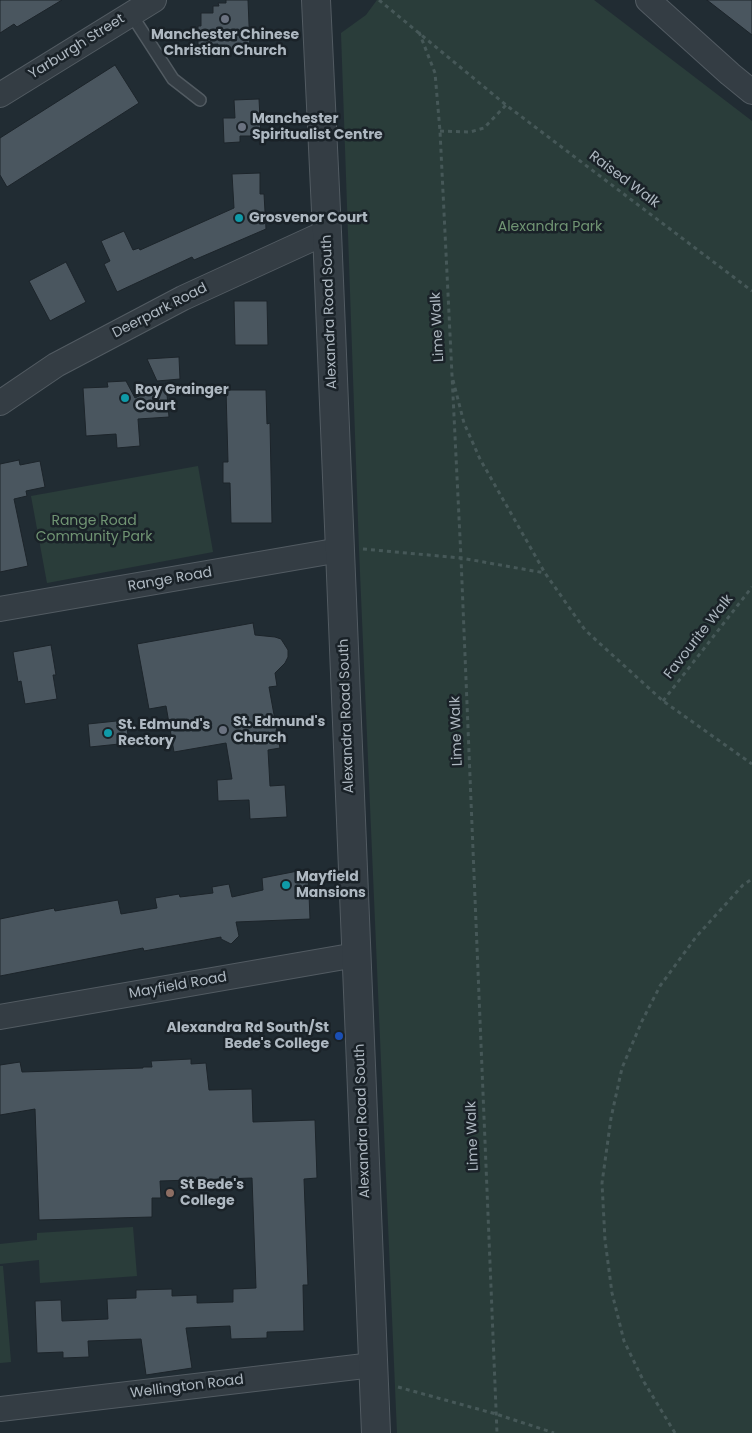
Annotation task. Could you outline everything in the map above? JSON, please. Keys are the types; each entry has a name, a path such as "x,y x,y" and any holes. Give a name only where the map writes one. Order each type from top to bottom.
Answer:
{"street":[{"name":"Yarburgh Street","path":"0,95 154,0"},
{"name":"Alexandra Road South","path":"316,0 376,1433"},
{"path":"648,0 752,92"},
{"name":"Deerpark Road","path":"0,403 56,365 184,298 327,232"},
{"name":"Range Road","path":"0,609 340,550"},
{"name":"Mayfield Road","path":"0,1017 356,955"},
{"name":"Wellington Road","path":"0,1409 373,1365"}],"lane":[{"path":"131,14 173,79 200,100"}],"path":[{"name":"Raised Walk","path":"379,0 506,105 752,291"},
{"name":"Lime Walk","path":"419,32 435,73 440,131 461,558 497,1433"},
{"path":"440,131 470,132 484,128 506,105"},
{"path":"451,373 464,423 480,459 545,573 585,630 663,701 752,764"},
{"path":"340,550 359,549 461,558 545,573"},
{"name":"Favourite Walk","path":"663,701 752,587"},
{"path":"675,1433 644,1382 624,1341 612,1292 602,1183 611,1118 622,1068 642,1021 660,986 696,937 744,885 752,879"},
{"path":"373,1365 395,1386 496,1414 554,1433"}],"green space":[{"name":"Alexandra Park","path":"377,0 594,0 752,121 752,1433 397,1433 359,549 341,33 366,15"},
{"name":"Range Road Community Park","path":"198,466 213,552 47,583 31,496"},
{"path":"133,1227 137,1276 40,1283 39,1260 0,1264 0,1244 37,1240 37,1233"},
{"path":"0,1266 3,1266 11,1362 0,1363"}],"building":[{"path":"0,0 62,0 17,27 14,24 0,33"},
{"name":"Manchester Chinese Christian Church","path":"226,0 248,0 250,49 218,50 218,44 198,45 198,26 201,26 201,13 213,13 213,6 219,6 218,3 226,3"},
{"path":"707,0 752,0 752,35"},
{"path":"115,65 139,103 7,187 0,175 0,138"},
{"name":"Manchester Spiritualist Centre","path":"259,99 261,136 240,136 240,142 224,143 223,118 235,118 234,100"},
{"path":"260,173 260,194 264,194 266,229 194,260 192,257 117,292 104,264 110,261 101,241 124,231 133,250 139,248 140,250 234,208 232,174"},
{"path":"66,262 86,302 50,321 29,281"},
{"path":"234,301 267,301 268,345 235,345"},
{"path":"179,357 180,379 157,381 147,359"},
{"name":"Roy Grainger Court","path":"126,381 135,398 166,383 169,417 138,419 140,446 117,448 116,434 86,436 83,388 108,387 107,382"},
{"path":"226,390 266,390 267,424 270,423 272,523 231,523 230,483 223,483 223,462 228,462"},
{"path":"19,460 20,465 40,461 45,487 26,491 27,496 14,499 28,566 0,572 0,464"},
{"path":"253,623 255,635 281,639 288,650 288,657 285,663 275,673 277,686 269,687 280,748 268,750 270,786 285,785 287,817 250,819 249,800 218,801 217,780 232,779 226,743 174,752 166,706 149,709 137,644"},
{"path":"51,645 56,675 53,675 57,699 25,704 21,681 18,682 13,652"},
{"name":"St. Edmund's Rectory","path":"126,720 129,743 90,747 88,724"},
{"path":"308,869 310,919 236,922 239,936 231,944 221,939 221,937 144,951 143,948 0,976 0,919 54,908 55,911 118,900 121,914 157,908 155,898 179,894 180,897 213,893 212,887 229,884 232,897 263,890 262,878"},
{"path":"191,1059 191,1064 206,1063 209,1090 252,1089 253,1122 315,1120 317,1178 304,1179 308,1285 303,1285 304,1331 267,1332 267,1338 231,1339 230,1326 186,1328 192,1368 146,1375 141,1339 88,1341 89,1357 63,1358 63,1352 37,1353 35,1301 61,1300 62,1321 108,1319 107,1299 136,1298 136,1290 172,1289 172,1296 197,1295 197,1303 233,1302 233,1289 256,1288 252,1178 160,1181 161,1198 152,1198 152,1217 39,1220 35,1109 0,1115 0,1065 20,1062 22,1072 143,1068 152,1067 151,1061"}],"place":[{"name":"Manchester Chinese Christian Church","path":"225,19"},
{"name":"Manchester Spiritualist Centre","path":"242,127"},
{"name":"Grosvenor Court","path":"239,218"},
{"name":"Roy Grainger Court","path":"125,398"},
{"name":"St. Edmund's Church","path":"223,730"},
{"name":"St. Edmund's Rectory","path":"108,733"},
{"name":"Mayfield Mansions","path":"286,885"},
{"name":"Alexandra Rd South/St Bede's College","path":"339,1036"},
{"name":"St Bede's College","path":"170,1193"}]}
